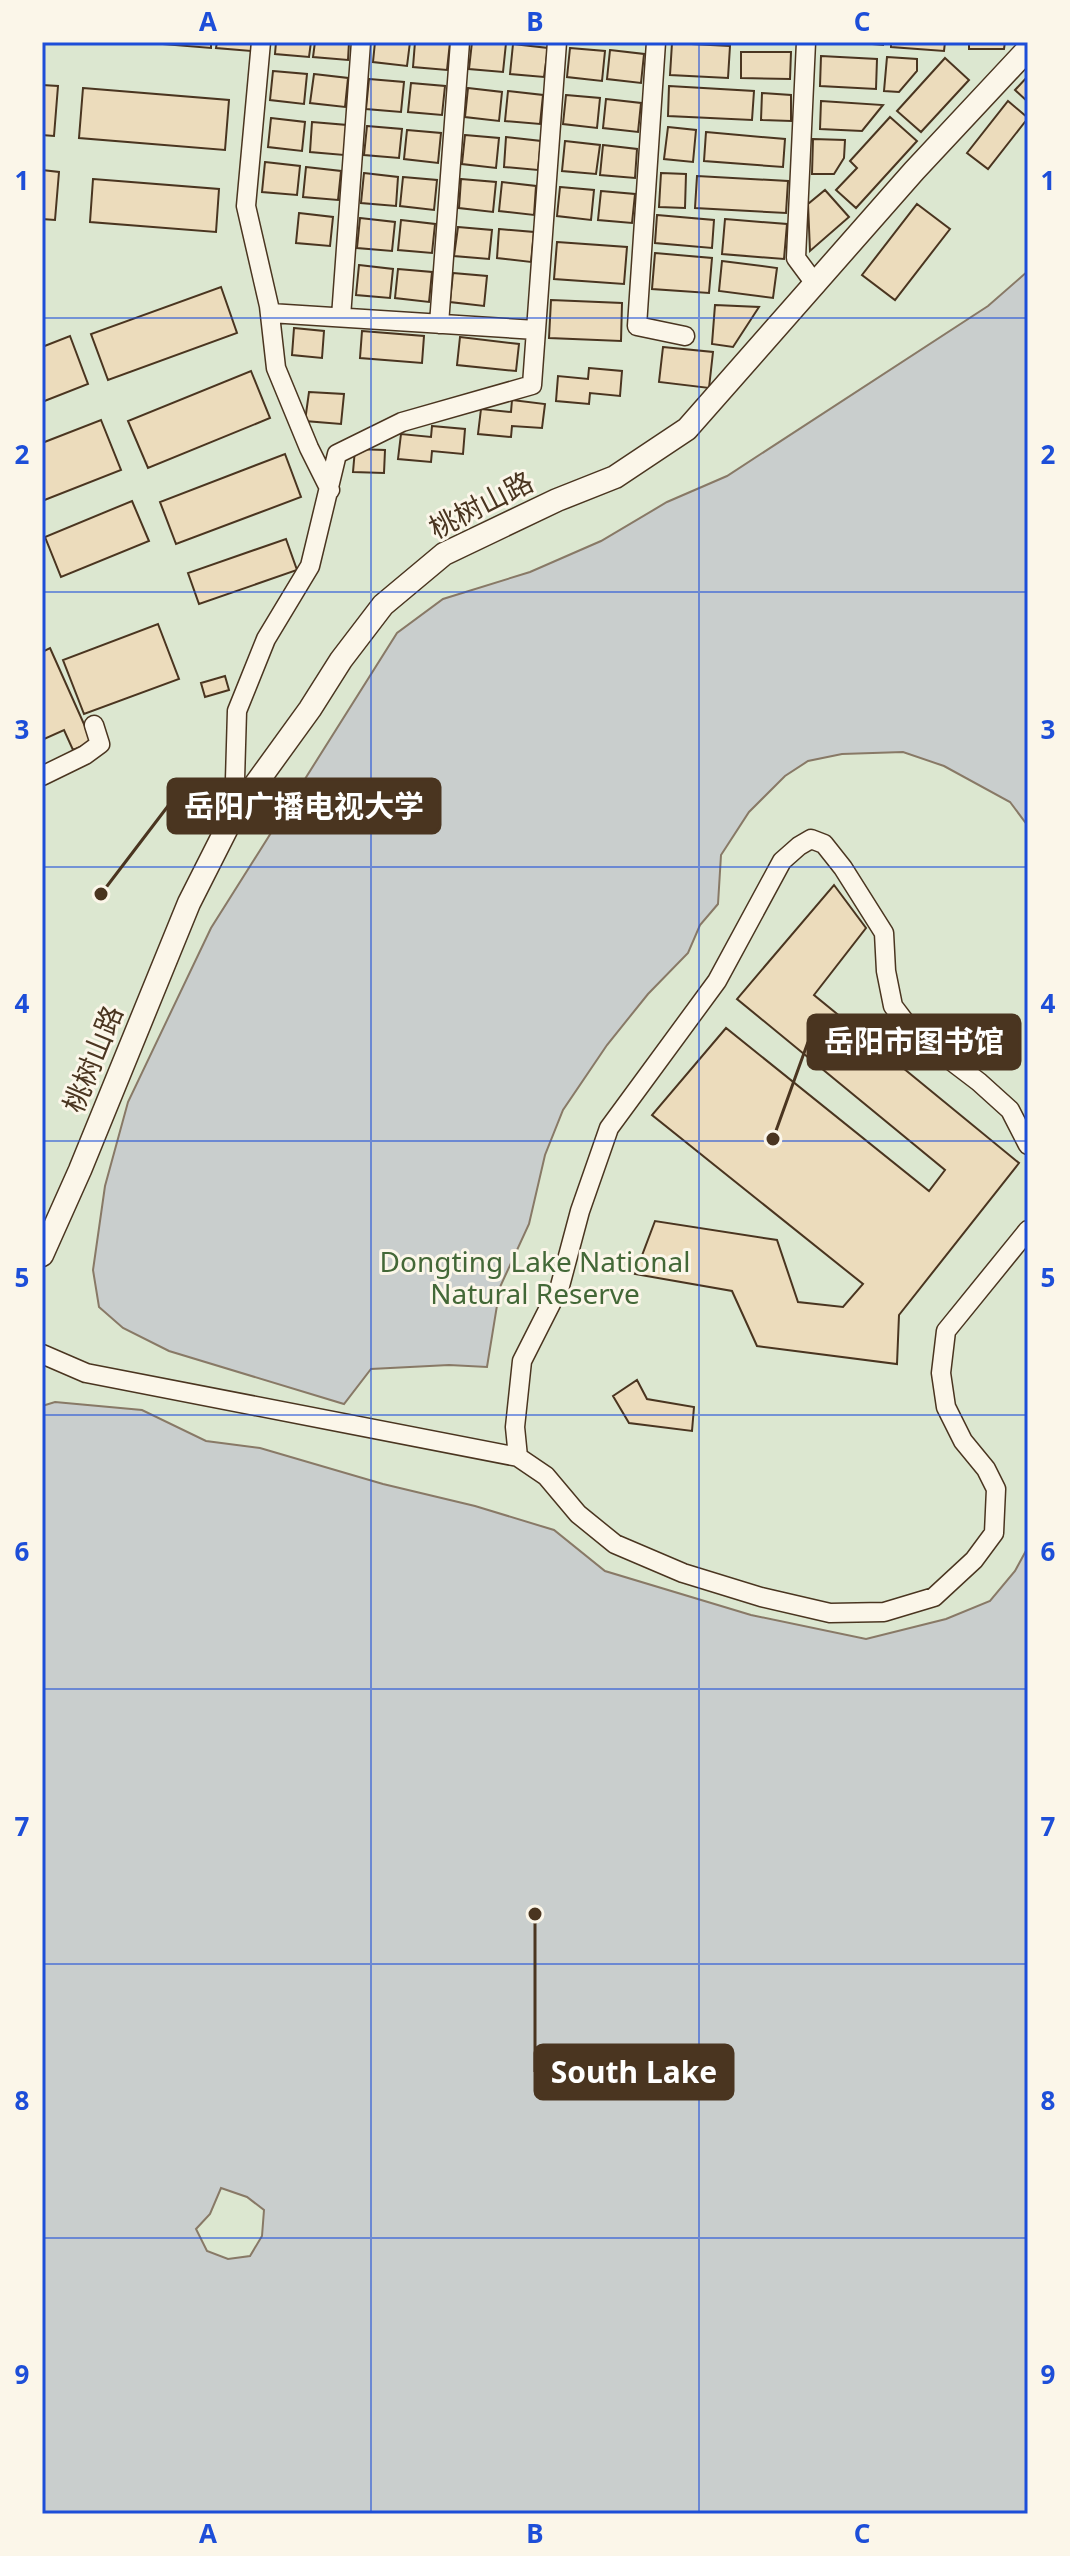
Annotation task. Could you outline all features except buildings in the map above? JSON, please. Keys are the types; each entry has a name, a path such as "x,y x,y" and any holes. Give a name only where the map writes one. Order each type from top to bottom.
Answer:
{"street":[{"path":"261,42 246,206 270,313 276,368 330,490"},
{"path":"341,317 361,42"},
{"path":"439,324 460,42"},
{"path":"234,814 237,711 266,639 310,566 337,454 402,422 532,385 557,42"},
{"path":"656,42 637,326 685,336"},
{"path":"806,42 796,258 816,285"},
{"name":"桃树山路","path":"42,1255 86,1156 189,903 234,814 383,605 444,554 557,500 615,477 687,429 914,171 1028,49"},
{"path":"270,313 536,330"},
{"path":"42,776 100,744 94,725"},
{"path":"518,1457 515,1427 522,1361 560,1286 580,1211 609,1128 717,981 782,861 799,846 811,839 824,844 870,907 884,933 886,971 893,1006 912,1031 1010,1110 1028,1145"},
{"path":"42,1354 86,1373 518,1457 546,1476 578,1514 615,1544 683,1573 761,1597 830,1613 884,1612 934,1597 974,1560 994,1533 996,1489 986,1469 963,1441 946,1407 941,1373 946,1331 1028,1230"}],"green space":[{"name":"Dongting Lake National Natural Reserve","path":"42,42 1028,42 1028,2514 42,2514"}],"shaded area":[{"path":"1028,271 1028,826 1010,802 944,766 903,752 842,754 808,761 785,776 749,812 721,855 718,904 700,925 688,953 648,994 607,1045 563,1110 545,1155 529,1224 500,1287 487,1367 449,1365 371,1369 344,1404 169,1351 123,1328 99,1307 93,1270 105,1186 128,1102 211,928 397,633 443,599 530,572 601,541 667,502 727,476 988,306"},
{"path":"55,1402 142,1410 206,1441 260,1448 554,1530 605,1571 751,1615 866,1639 946,1619 990,1601 1015,1571 1028,1547 1028,2514 43,2514 42,1406","holes":["221,2188 247,2197 264,2210 262,2236 250,2256 228,2259 207,2251 196,2229 210,2214"]}],"place":[{"name":"岳阳广播电视大学","path":"101,894"},
{"name":"岳阳市图书馆","path":"773,1139"},
{"name":"South Lake","path":"535,1914"}]}
